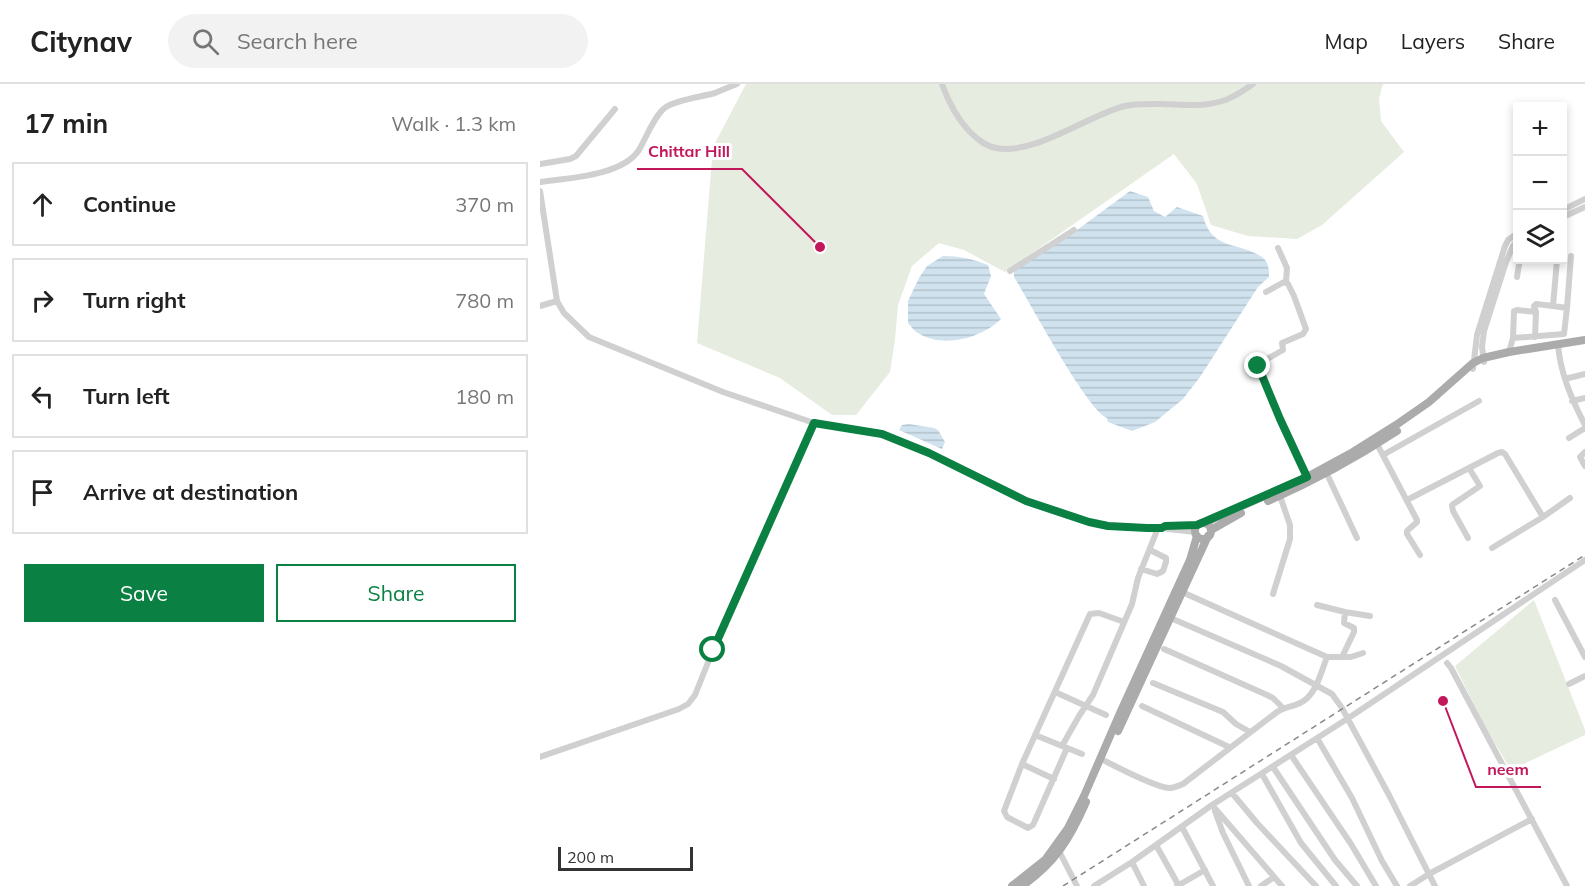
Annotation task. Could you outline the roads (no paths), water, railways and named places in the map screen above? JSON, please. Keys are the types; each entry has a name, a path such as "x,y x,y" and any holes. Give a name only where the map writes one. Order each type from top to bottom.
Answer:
{"main road":[{"path":"1483,360 1585,340"},
{"path":"1199,529 1353,452 1429,402 1483,360 1509,352 1585,344"},
{"path":"1199,529 1205,538 1233,516 1327,474 1377,444 1428,409 1473,366"},
{"path":"1012,886 1058,849 1167,617 1182,592 1210,533 1208,524 1199,529 1193,553 1167,617 1078,819 1058,849 1044,869 1022,886"}],"street":[{"path":"540,182 611,169 638,152 665,108 737,84"},
{"path":"942,84 956,113 972,134 989,147 1005,149 1018,148 1040,141 1126,105 1211,104 1233,97 1253,84"},
{"path":"540,164 576,156 615,109"},
{"path":"540,195 557,301 564,313 589,336 723,392 814,423 882,434 929,453 1026,501 1089,522 1108,526 1199,529"},
{"path":"1567,208 1585,199"},
{"path":"1567,215 1585,207"},
{"path":"1010,272 1074,230"},
{"path":"1473,366 1477,335 1505,246 1513,236"},
{"path":"1483,360 1482,347 1485,331 1513,246"},
{"path":"1278,248 1287,268 1286,282 1294,296 1306,331 1282,343 1283,350 1258,366 1307,477"},
{"path":"1513,338 1564,334 1571,256"},
{"path":"1506,262 1513,262"},
{"path":"1517,278 1520,264"},
{"path":"1552,306 1557,264"},
{"path":"1266,292 1286,282"},
{"path":"540,306 557,301"},
{"path":"1535,337 1536,312 1534,306 1536,304 1567,308"},
{"path":"1509,352 1513,338 1514,311 1536,312"},
{"path":"1558,346 1572,401 1585,427 1569,438"},
{"path":"1565,379 1585,375"},
{"path":"1572,401 1585,398"},
{"path":"1383,455 1479,401"},
{"path":"540,757 679,709 695,695 814,423"},
{"path":"1377,444 1418,520 1407,534 1420,555"},
{"path":"1407,500 1502,452 1543,517"},
{"path":"1585,452 1580,457 1585,466"},
{"path":"1468,538 1452,505 1480,486 1469,468"},
{"path":"1327,474 1357,538"},
{"path":"1273,594 1291,530 1280,496"},
{"path":"1492,548 1570,498"},
{"path":"1124,622 1099,613 1090,614 1022,764 1004,811 1007,818 1028,828 1034,825 1065,747 1092,695 1132,604 1141,569 1160,528"},
{"path":"1141,569 1157,574 1163,571 1167,562 1166,558 1150,550"},
{"path":"1094,886 1212,805 1347,719 1585,560"},
{"path":"1182,592 1327,657 1351,657 1363,653"},
{"path":"1555,600 1585,657"},
{"path":"1317,605 1370,616"},
{"path":"1342,657 1354,632 1353,627 1344,623 1345,612"},
{"path":"1167,617 1281,666 1332,694 1342,708 1389,795 1435,886"},
{"path":"1164,649 1273,698 1282,708"},
{"path":"1105,761 1167,788 1183,784 1282,708 1302,703 1309,698 1327,657"},
{"path":"1448,663 1567,886"},
{"path":"1569,684 1585,676"},
{"path":"1154,683 1223,712 1250,732"},
{"path":"1055,692 1106,715"},
{"path":"1142,706 1229,747"},
{"path":"1035,735 1082,754"},
{"path":"1317,738 1352,798 1382,861 1397,886"},
{"path":"1292,755 1376,886"},
{"path":"1022,764 1054,779"},
{"path":"1273,766 1335,860 1357,886"},
{"path":"1262,774 1301,843 1336,886"},
{"path":"1232,793 1316,886"},
{"path":"1212,805 1282,886"},
{"path":"1212,805 1249,886"},
{"path":"1410,886 1532,819"},
{"path":"1182,827 1213,886"},
{"path":"1156,845 1178,886 1205,870"},
{"path":"1058,849 1077,886"},
{"path":"1132,862 1144,886"},
{"path":"1261,886 1274,877"},
{"path":"1107,878 1111,886"}],"water":[{"path":"1130,191 1148,197 1154,211 1165,217 1177,207 1203,216 1211,234 1217,239 1263,258 1268,265 1269,275 1258,287 1200,377 1183,399 1155,422 1132,431 1108,422 1107,418 1086,396 1014,277 1014,271 1073,233"},
{"path":"943,256 966,258 988,265 991,276 984,294 1001,319 993,326 973,336 950,341 928,338 908,323 908,301 919,278 927,266"},
{"path":"909,424 938,430 945,442 942,449 899,430 902,425"}],"railway":[{"path":"1063,886 1585,555"}],"place":[{"name":"Chittar Hill","path":"820,247"},
{"name":"neem","path":"1443,701"}]}
